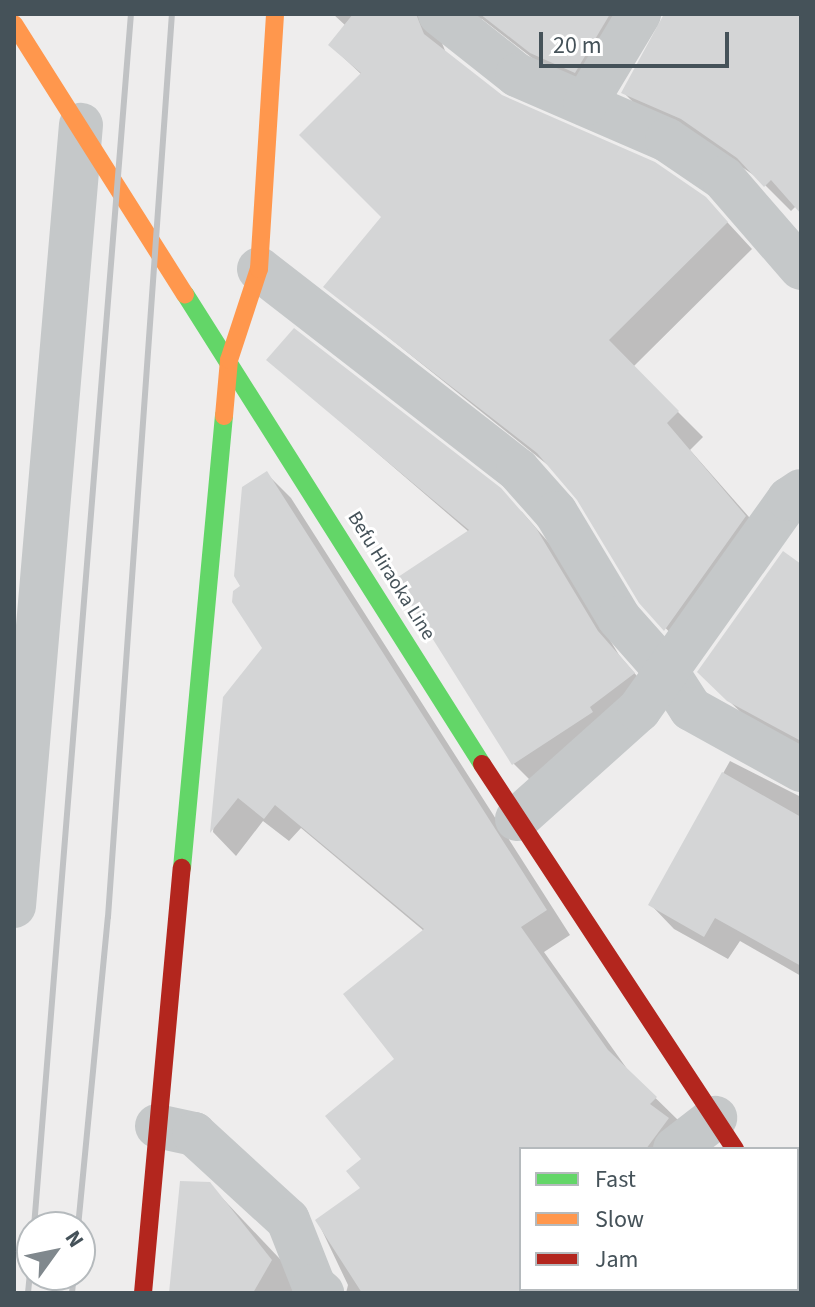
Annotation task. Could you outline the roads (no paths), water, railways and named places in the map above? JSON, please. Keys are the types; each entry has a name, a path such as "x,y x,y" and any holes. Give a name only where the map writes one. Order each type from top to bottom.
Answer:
{"main road":[{"path":"143,1293 229,360 259,269 275,14"},
{"name":"Befu Hiraoka Line","path":"14,24 81,125 517,819 725,1134"}],"street":[{"path":"440,14 517,75 667,140 723,178 801,268"},
{"path":"585,104 639,14"},
{"path":"14,906 81,125"},
{"path":"259,269 518,470 556,513 619,618 667,672 691,709 801,770"},
{"path":"517,819 639,710 789,499 801,491"},
{"path":"157,1126 194,1134 288,1220 322,1293"},
{"path":"682,1147 725,1134"}],"railway":[{"path":"35,1211 131,14"},
{"path":"80,1211 108,917 172,14"}]}
